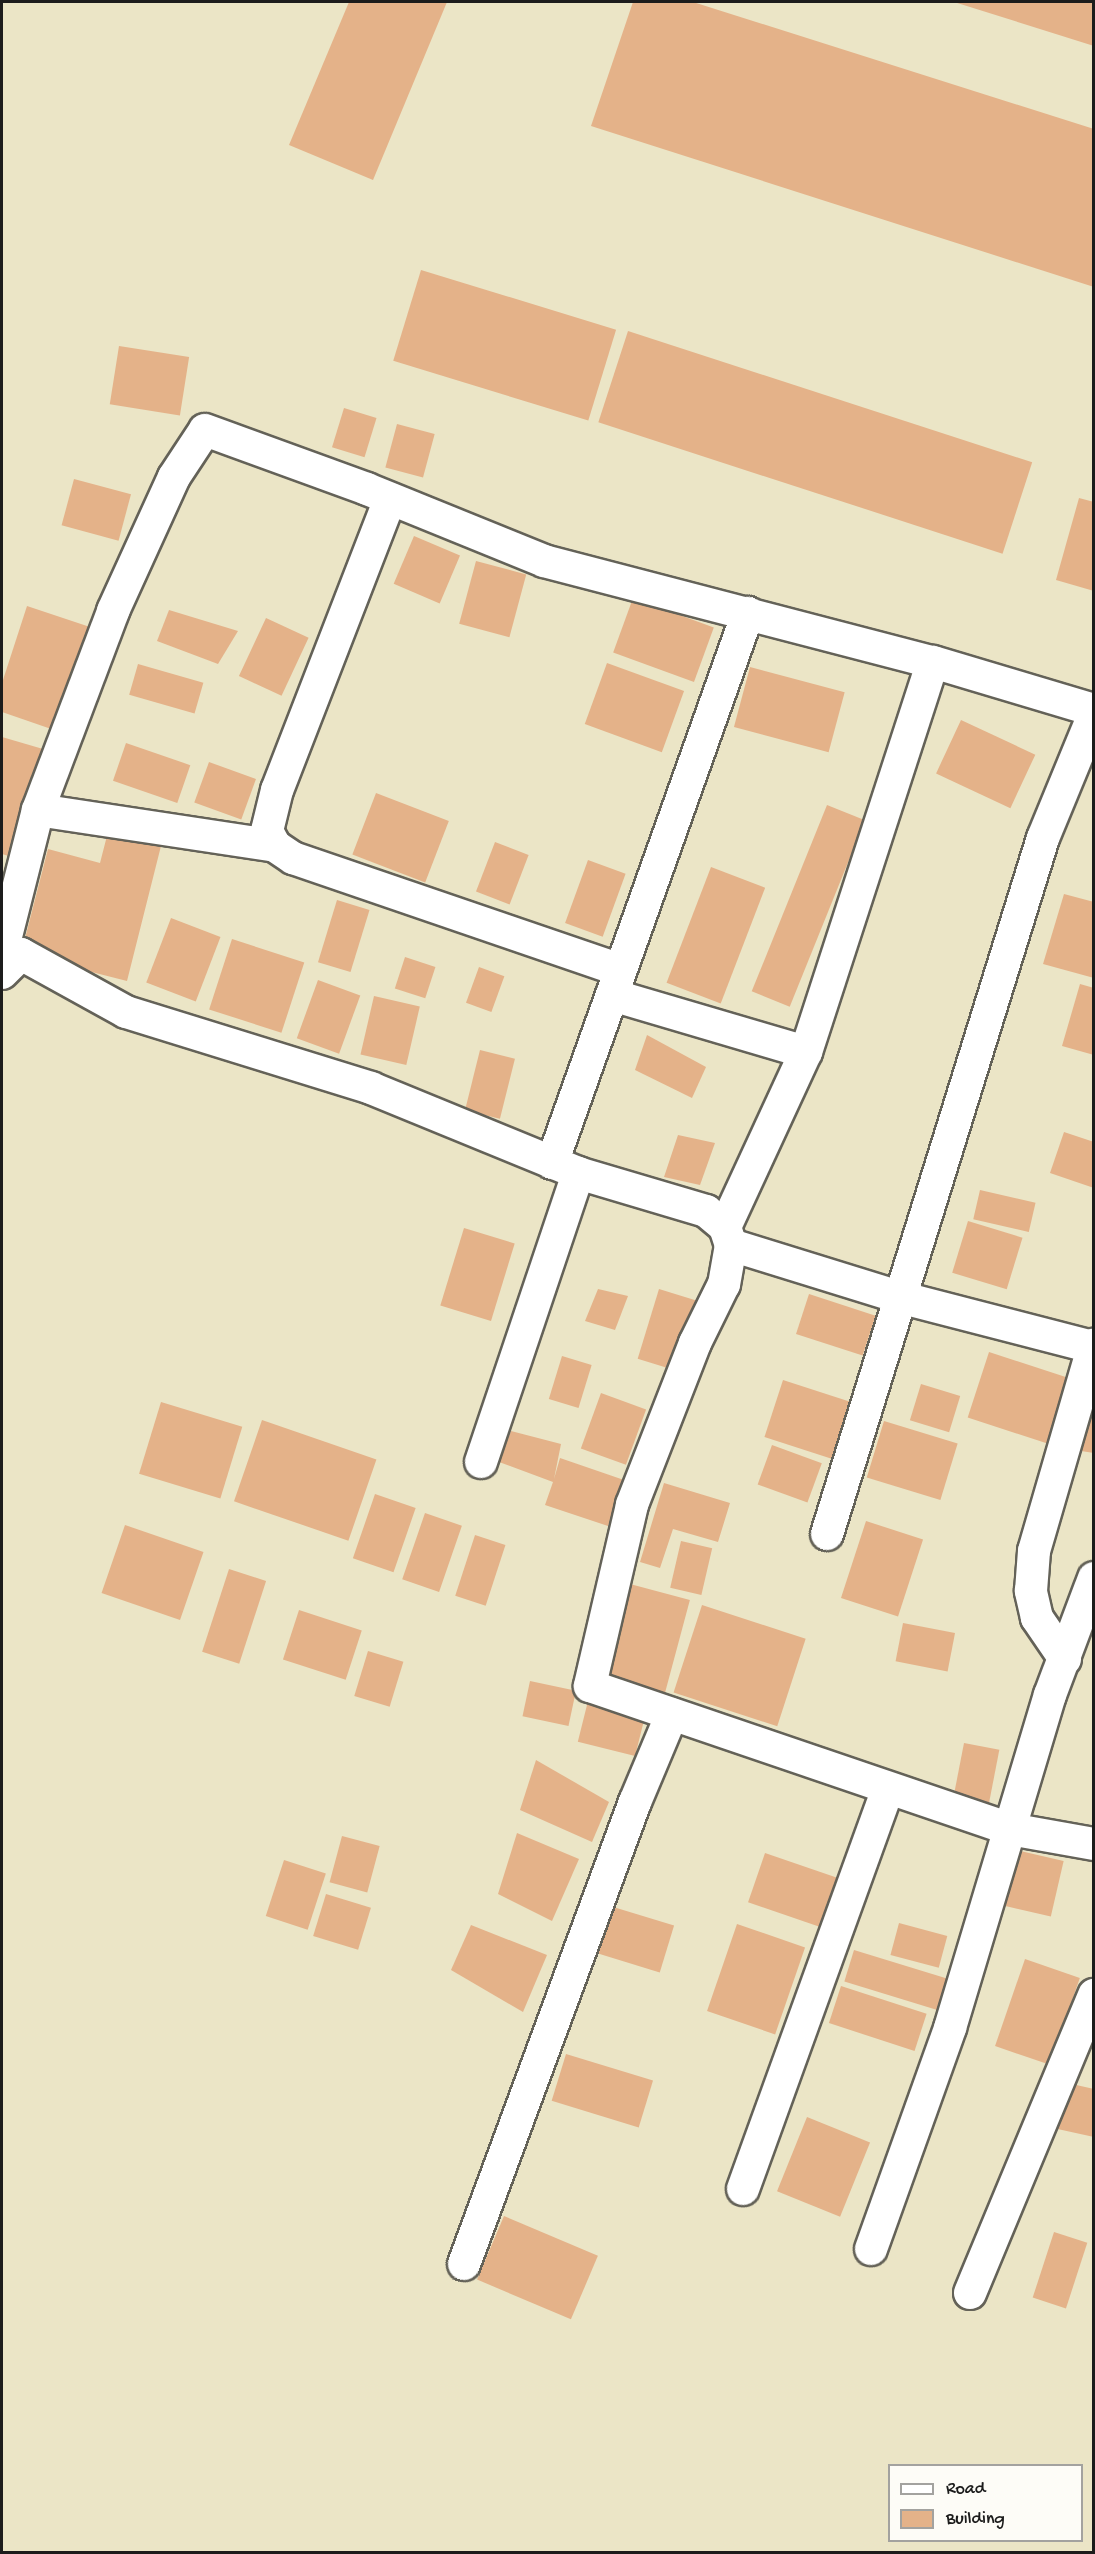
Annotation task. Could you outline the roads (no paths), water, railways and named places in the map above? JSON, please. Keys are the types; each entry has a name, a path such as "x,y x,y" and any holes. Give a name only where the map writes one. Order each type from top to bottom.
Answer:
{"street":[{"path":"2,952 38,810 114,611 174,477 205,430 390,498 544,561 933,662 1094,712 1043,838 827,1534"},
{"path":"275,846 267,831 269,812 390,498"},
{"path":"481,1462 616,983 747,613"},
{"path":"933,662 806,1052 728,1236 724,1284 695,1343 632,1505 590,1686 1010,1829 1094,1844"},
{"path":"38,810 275,846 293,858 616,983 806,1052"},
{"path":"2,973 21,954 126,1012 371,1088 565,1168 706,1211 728,1236 899,1297 1093,1346 1034,1551 1031,1591 1037,1618 1065,1659"},
{"path":"871,2249 950,2028 1010,1829 1094,1578"},
{"path":"464,2264 635,1802 672,1714"},
{"path":"743,2189 888,1788"},
{"path":"970,2293 1094,1995"}]}
